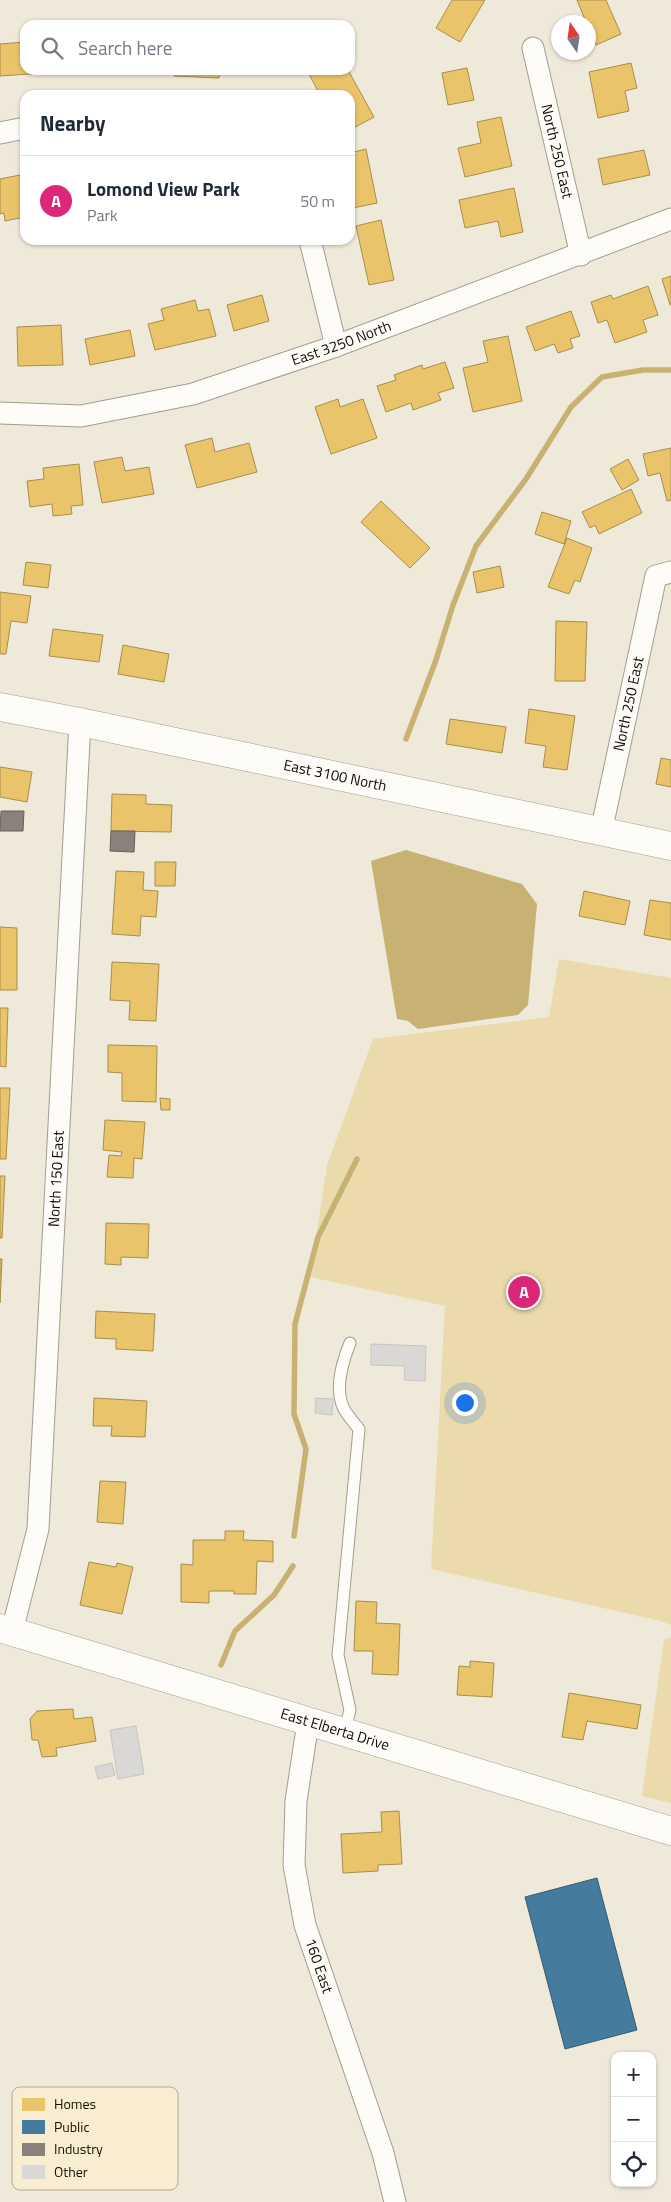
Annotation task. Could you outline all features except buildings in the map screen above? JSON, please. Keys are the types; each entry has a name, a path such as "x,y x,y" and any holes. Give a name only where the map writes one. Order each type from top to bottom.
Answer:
{"main road":[{"name":"East 3100 North","path":"0,707 80,722 671,846"},
{"name":"East Elberta Drive","path":"6,1629 671,1831"}],"street":[{"name":"North 250 East","path":"533,48 580,255"},
{"path":"0,133 20,129"},
{"name":"East 3250 North","path":"0,413 81,416 193,394 336,346 671,219"},
{"path":"311,245 336,346"},
{"name":"North 250 East","path":"601,832 663,574"},
{"name":"North 150 East","path":"6,1629 38,1529 80,722"},
{"name":"160 East","path":"308,1722 295,1810 294,1864 304,1917 352,2066 383,2153 395,2202"}],"lane":[{"path":"344,1733 350,1710 338,1655 359,1429 344,1409 340,1388 342,1362 350,1343"}],"shaded area":[{"path":"406,850 522,884 537,904 528,1005 518,1015 418,1029 408,1021 397,1019 371,861"},
{"path":"559,959 671,978 671,1625 661,1621 431,1569 445,1306 310,1277 327,1165 373,1039 549,1017"},
{"path":"671,1637 671,1803 642,1796 664,1640"}],"waterway":[{"path":"406,739 436,660 453,605 476,546 526,479 571,407 602,377 643,370 671,370"},
{"path":"294,1536 306,1449 294,1414 295,1324 318,1237 357,1159"},
{"path":"221,1665 235,1631 274,1595 293,1566"}],"place":[{"name":"Lomond View Park","path":"524,1292"}]}
